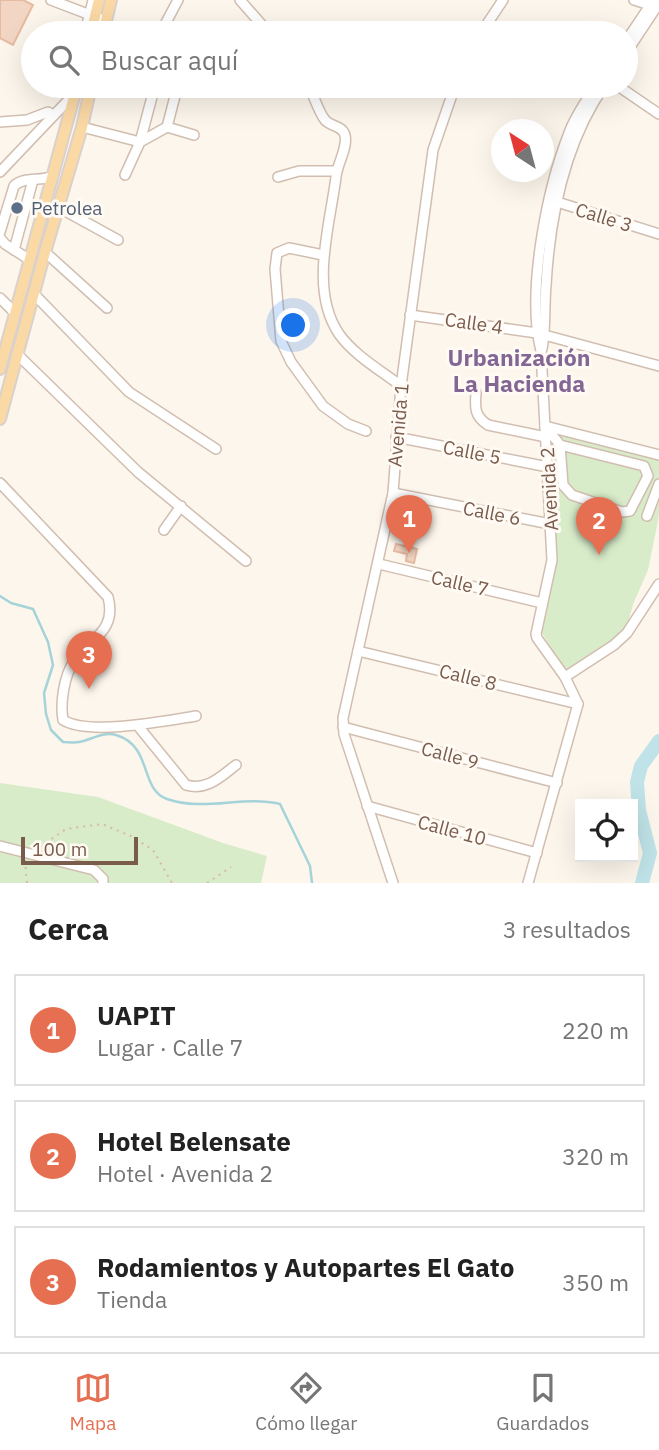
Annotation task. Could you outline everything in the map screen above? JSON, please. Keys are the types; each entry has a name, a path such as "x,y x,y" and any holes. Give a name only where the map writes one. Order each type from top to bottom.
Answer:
{"main road":[{"path":"99,0 99,21"},
{"path":"100,21 111,0"},
{"path":"0,369 73,98"},
{"path":"0,419 88,98"}],"street":[{"path":"51,0 95,21"},
{"path":"93,0 98,21"},
{"path":"167,21 178,0"},
{"path":"240,0 258,21"},
{"path":"489,21 502,0"},
{"path":"634,0 654,3"},
{"path":"638,25 654,3"},
{"path":"638,32 654,3"},
{"path":"0,171 68,98"},
{"path":"125,175 140,142 152,98"},
{"path":"167,127 174,98"},
{"path":"314,98 322,116 327,122 339,126 345,136 336,171 323,255 324,289 332,319 340,334 358,353 401,386"},
{"name":"Avenida 1","path":"393,883 367,806 342,718 393,493 401,386 433,150 451,98"},
{"path":"553,201 570,130 589,98"},
{"path":"553,201 583,120 597,98"},
{"path":"636,98 659,114"},
{"path":"0,122 27,120 48,112 54,115"},
{"path":"82,127 140,142 167,127 194,135"},
{"path":"278,177 299,171 336,171"},
{"path":"0,232 14,186 19,181 53,176"},
{"path":"14,250 33,180"},
{"name":"Calle 3","path":"553,201 659,234"},
{"name":"Avenida 2","path":"553,201 541,334 552,560 536,628 537,638 565,677 578,704"},
{"path":"58,207 118,240"},
{"path":"0,238 30,260"},
{"path":"323,255 289,248 277,253 275,269 281,341 291,362 323,406 348,424 366,430"},
{"path":"45,252 107,308"},
{"path":"34,294 129,392 216,449"},
{"path":"0,298 15,313"},
{"name":"Calle 4","path":"410,316 541,334 659,366"},
{"path":"18,355 138,472 246,561"},
{"path":"476,393 475,409 480,420 488,425 546,437"},
{"path":"545,426 560,445 564,485 572,495 622,512 630,511 648,476 644,466 560,445"},
{"path":"545,426 659,455"},
{"name":"Calle 5","path":"396,437 548,467"},
{"path":"0,483 108,597 112,610 108,623 74,662 66,677 62,702 63,720 78,727 138,726 196,716"},
{"path":"647,516 659,484"},
{"name":"Calle 6","path":"393,493 550,524"},
{"path":"164,530 181,506"},
{"name":"Calle 7","path":"379,564 542,603"},
{"path":"565,677 614,645 627,633 659,584"},
{"name":"Calle 8","path":"358,650 578,704"},
{"path":"528,883 578,704"},
{"path":"138,726 190,787 207,787 236,765"},
{"name":"Calle 9","path":"343,727 557,783"},
{"name":"Calle 10","path":"367,806 537,853"},
{"path":"0,846 94,870 103,879 103,883"}],"path":[{"path":"27,883 28,854 66,829 102,824 131,836 153,850 172,883"},
{"path":"207,883 231,867"}],"green space":[{"path":"554,432 659,459 659,516 648,570 624,635 571,670 565,671 538,626 550,563 546,539 542,437"},
{"path":"0,783 98,797 223,843 267,856 261,883 0,883"}],"building":[{"path":"0,0 23,0 33,5 25,21 21,21 21,29 13,45 0,38"},
{"path":"396,544 417,549 414,563 406,561 407,554 394,551"}],"waterway":[{"path":"0,596 11,603 33,609 48,642 53,665 44,693 46,714 51,730 63,742 79,742 107,734 128,740 141,757 152,786 158,794 167,799 195,804 252,801 280,804 310,866 312,883"},
{"path":"642,883 650,853 639,810 637,782 641,766 659,741"}],"place":[{"name":"Petrolea","path":"17,208"},
{"name":"UAPIT","path":"409,553"},
{"name":"Hotel Belensate","path":"599,555"},
{"name":"Rodamientos y Autopartes El Gato","path":"89,689"}],"district":[{"name":"Urbanización La Hacienda","path":"519,370"}]}
